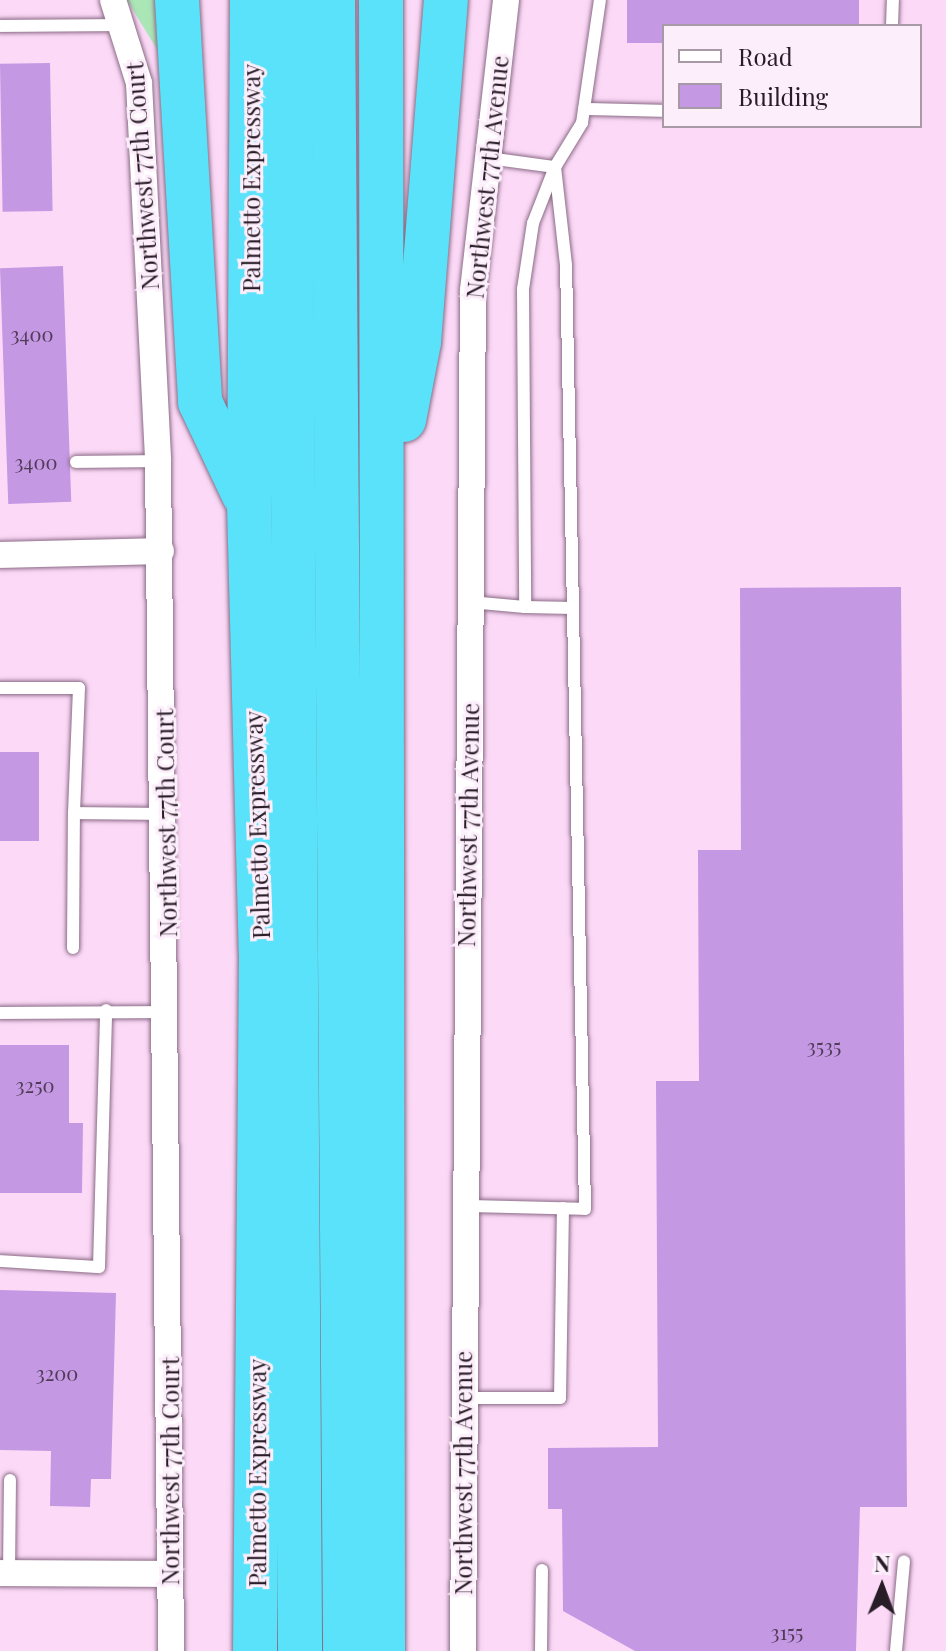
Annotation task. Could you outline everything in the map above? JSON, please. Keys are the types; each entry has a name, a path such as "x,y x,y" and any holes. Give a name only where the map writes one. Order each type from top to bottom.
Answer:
{"highway":[{"path":"177,0 200,402 249,505"},
{"name":"Palmetto Expressway","path":"252,0 249,505 261,952 255,1651"},
{"path":"290,0 300,1651"},
{"path":"333,0 345,1651"},
{"path":"381,0 386,509 383,1651"},
{"path":"386,509 419,342 446,0"}],"street":[{"name":"Northwest 77th Court","path":"113,0 124,25 140,103 158,461 167,814 171,1651"},
{"name":"Northwest 77th Avenue","path":"463,1651 473,290 506,0"},
{"path":"0,555 161,551"},
{"path":"4,1574 170,1574"}],"lane":[{"path":"525,607 523,289 533,223 555,167 584,109 600,0"},
{"path":"892,24 893,0"},
{"path":"0,26 124,25"},
{"path":"584,109 662,111"},
{"path":"488,158 555,167"},
{"path":"465,1206 585,1209 566,265 555,167"},
{"path":"76,462 158,461"},
{"path":"470,602 573,608"},
{"path":"0,688 79,688 73,948"},
{"path":"74,813 167,814"},
{"path":"0,1013 106,1010 169,1013"},
{"path":"0,1261 99,1267 106,1010"},
{"path":"463,1398 560,1398 563,1208"},
{"path":"4,1574 10,1480"},
{"path":"896,1651 904,1561"},
{"path":"541,1651 542,1570"}],"green space":[{"path":"127,0 155,0 161,56"}],"building":[{"path":"627,0 859,0 859,24 662,24 662,43 627,43"},
{"path":"50,63 53,211 3,212 0,64"},
{"path":"63,266 71,502 8,504 0,268"},
{"path":"901,587 907,1507 860,1507 856,1651 635,1651 563,1611 562,1509 548,1509 548,1448 658,1447 656,1081 699,1081 698,850 741,850 740,588"},
{"path":"0,752 39,752 39,841 0,841"},
{"path":"0,1045 69,1045 69,1123 83,1123 82,1193 0,1193"},
{"path":"0,1290 116,1293 111,1479 91,1479 90,1507 50,1506 51,1451 0,1450"}]}
